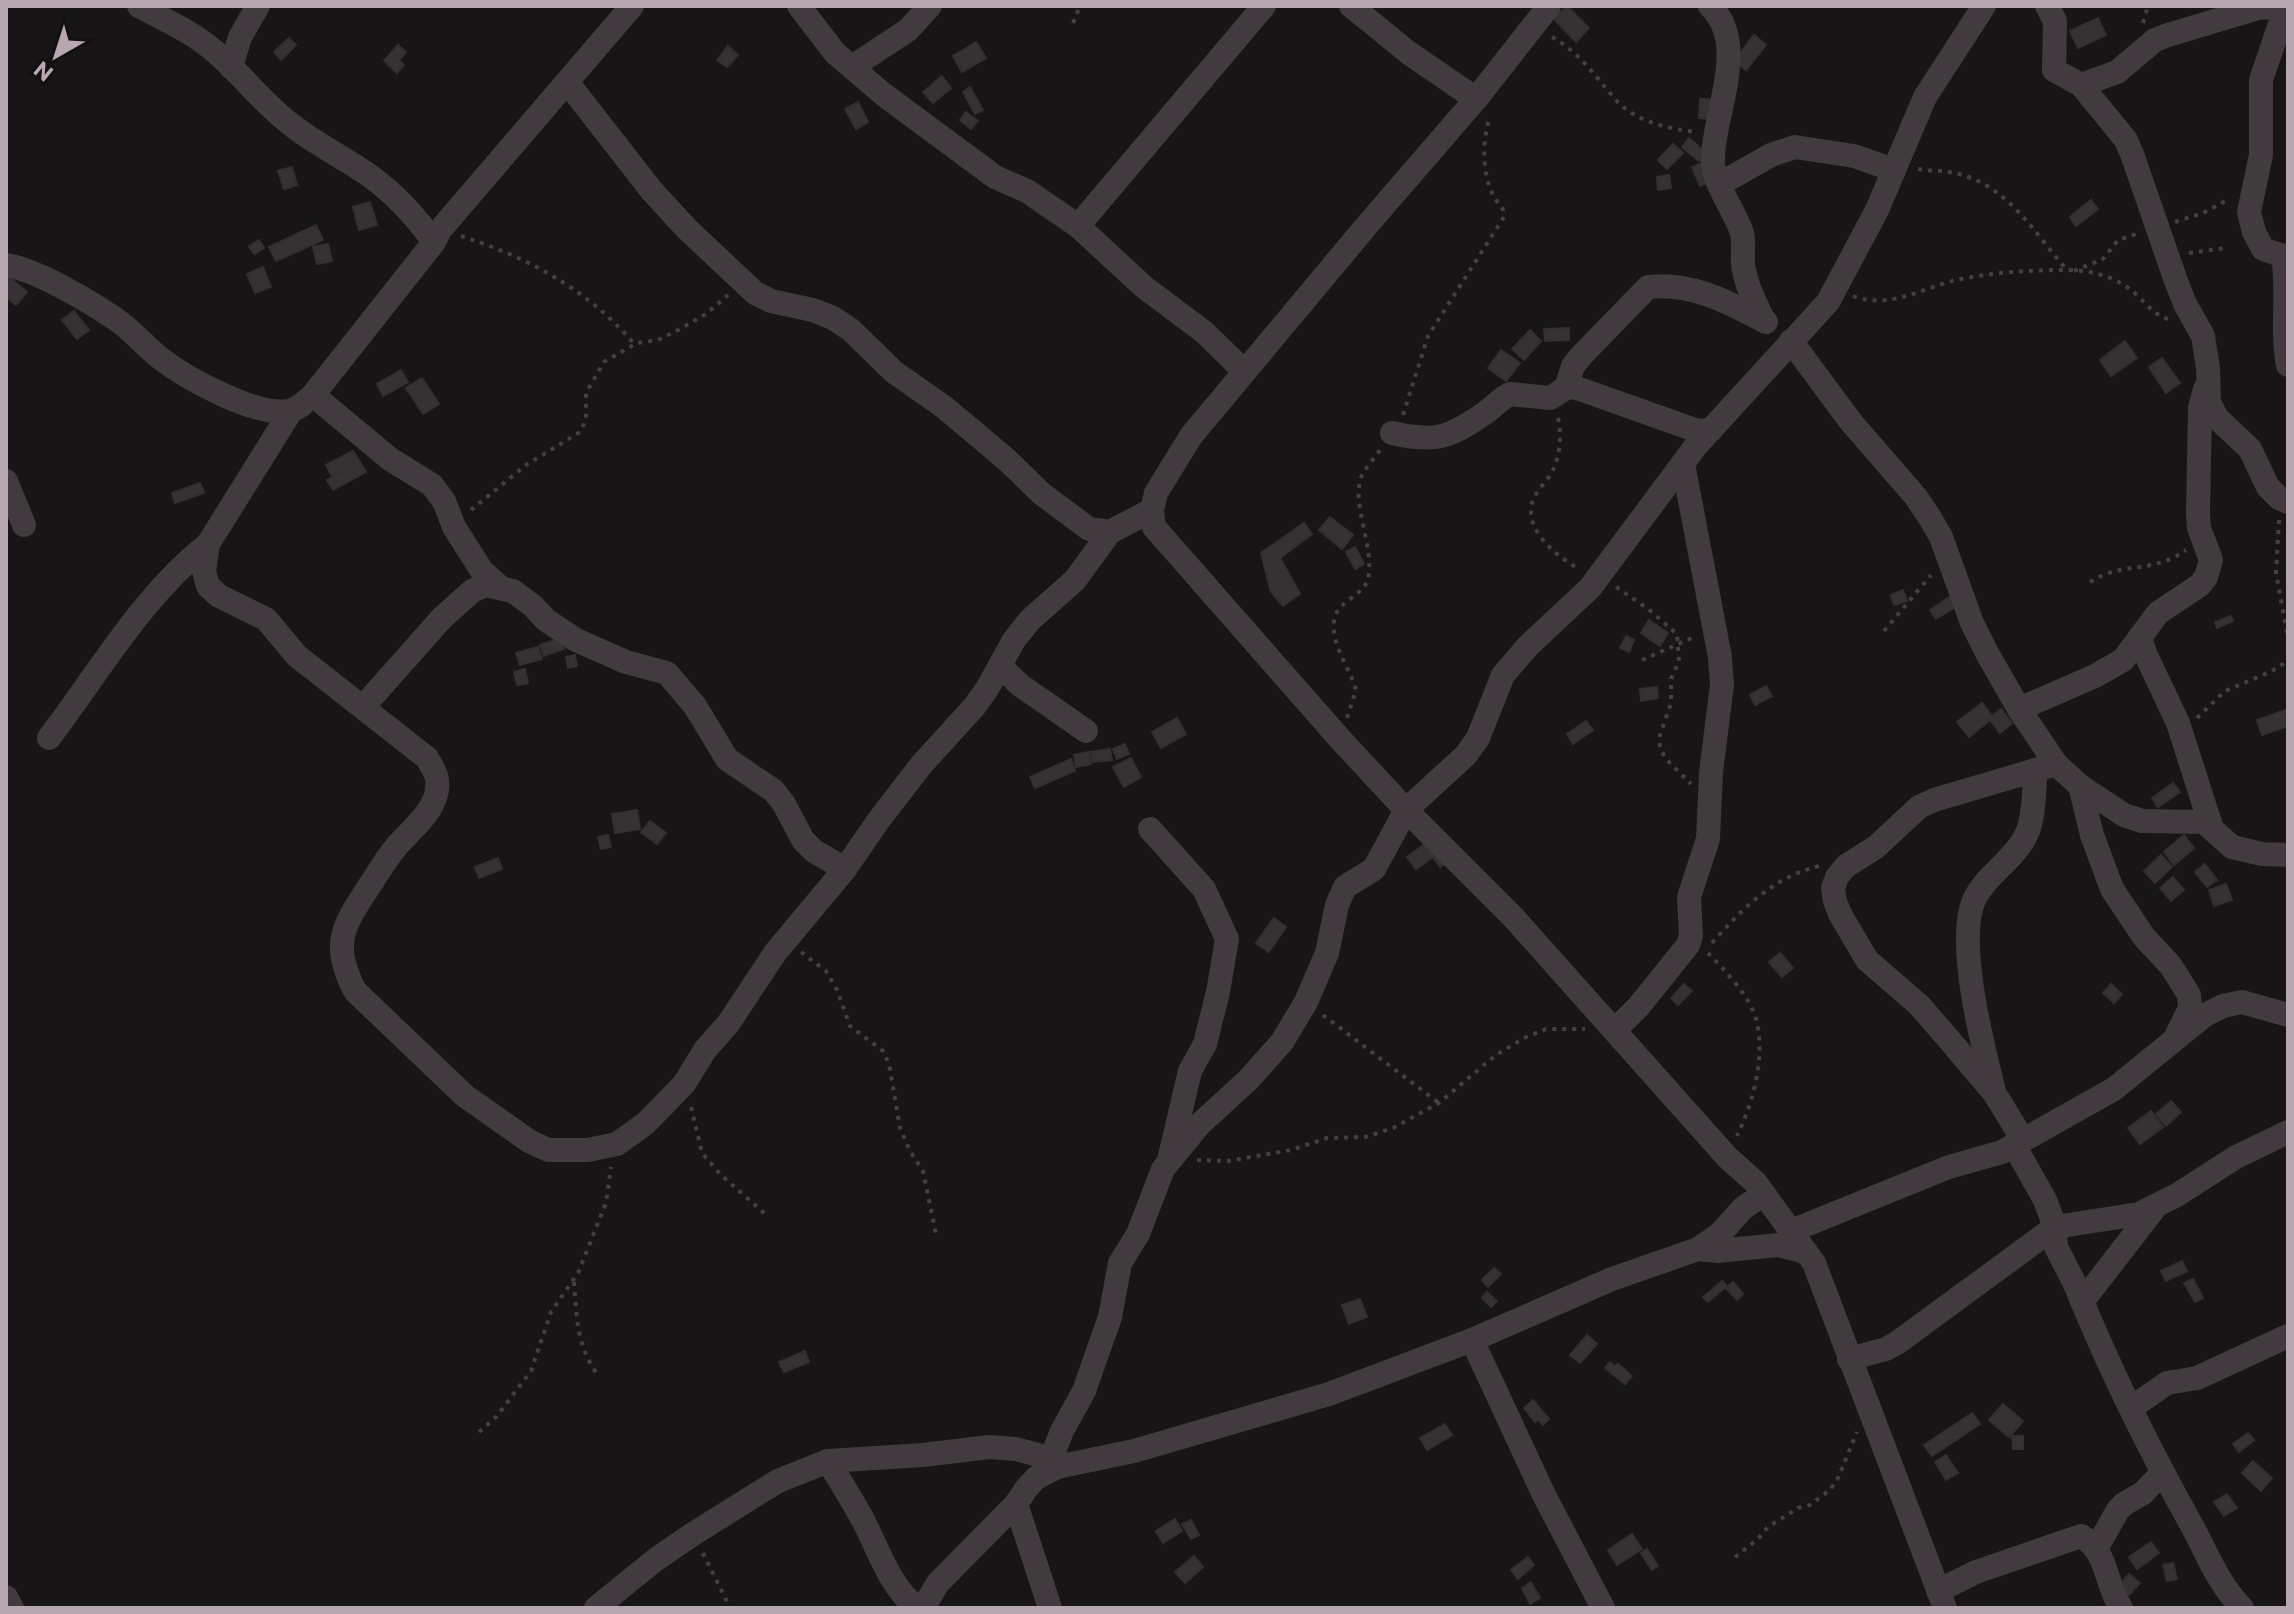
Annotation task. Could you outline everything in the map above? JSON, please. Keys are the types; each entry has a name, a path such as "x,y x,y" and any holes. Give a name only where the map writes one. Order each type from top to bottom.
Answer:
{"street":[{"path":"139,6 203,42 285,121 381,185 437,236"},
{"path":"231,67 240,37 258,6"},
{"path":"49,738 156,595 182,564 208,544 291,411 313,395 437,236 632,6"},
{"path":"799,6 835,53 852,67 914,117 961,149 980,167 1027,191 1078,226 1144,287 1204,332 1244,371"},
{"path":"852,67 908,30 930,6"},
{"path":"1078,226 1264,6"},
{"path":"1351,6 1409,53 1484,105"},
{"path":"1549,6 1532,26 1484,105 1244,371 1191,436 1156,493 1152,510 1154,527 1209,586 1340,739 1513,917 1727,1157 1756,1183 1814,1263 1941,1600 1976,1572 2078,1536 2097,1547 2111,1593 2121,1608"},
{"path":"1710,6 1722,21 1727,58 1724,100 1712,160 1742,234 1743,270 1764,321"},
{"path":"1170,1159 1200,1124 1248,1080 1282,1042 1306,1002 1327,953 1337,905 1345,887 1374,869 1406,810 1466,755 1478,738 1503,675 1528,646 1599,578 1711,430 1828,302 1871,223 1925,97 1984,6"},
{"path":"2047,6 2055,21 2054,70 2081,85 2126,140 2140,172 2185,304 2206,348 2209,402 2217,418 2250,449 2268,487 2284,500"},
{"path":"2081,85 2117,72 2155,40 2258,8 2282,7 2278,50 2261,80 2261,155 2249,212 2254,232 2263,249 2286,256 2284,333 2288,365"},
{"path":"567,82 652,191 746,286 771,301 813,310 851,330 894,372 944,407 1042,494 1089,529 1110,532"},
{"path":"1720,184 1771,155 1795,147 1854,156 1895,168"},
{"path":"6,265 34,271 117,320 161,359 211,389 269,411 291,411"},
{"path":"1558,393 1581,356 1648,287 1663,285 1695,290 1728,301 1794,338 1851,422 1916,497 1941,537 1972,623 2019,709 2046,768 2124,815 2168,824 2196,821 2211,826 2232,847 2262,854 2288,855"},
{"path":"2019,709 2123,660 2158,613 2189,594 2206,577 2211,560 2199,528 2200,401 2208,383"},
{"path":"1392,433 1423,440 1433,439 1472,421 1510,394 1558,393 1574,387 1698,431 1711,430"},
{"path":"313,395 390,459 432,485 482,571 501,588"},
{"path":"1616,1030 1649,995 1688,945 1691,936 1689,897 1708,839 1708,803 1722,685 1720,657 1683,464"},
{"path":"6,481 24,525"},
{"path":"208,544 204,571 208,586 219,596 266,619 297,656 427,758 438,779 436,794 428,810 396,847 343,929 341,947 344,970 355,991 465,1096 529,1141 548,1150 588,1150 617,1144 646,1123 684,1084 705,1050 728,1024 787,940 845,869 878,821 922,764 974,707 1014,640 1030,620 1075,580 1110,532 1152,510"},
{"path":"363,707 442,618 472,591 485,585 513,591 546,620 576,640 626,662 667,673 690,698 727,759 774,791 803,840 814,851 845,869"},
{"path":"2140,637 2182,735 2211,826"},
{"path":"1000,666 1020,685 1086,731"},
{"path":"1995,1094 1919,1005 1867,960 1840,914 1833,888 1846,866 1876,847 1919,807 1942,797 2046,768"},
{"path":"2046,768 2028,831 1976,895 1969,923 1969,964 1979,1032 1995,1094 2045,1200 2055,1227 2056,1247 2162,1473 2209,1564 2242,1608"},
{"path":"2080,786 2092,835 2112,889 2144,937 2171,966 2189,995 2190,1008 2171,1044"},
{"path":"828,1461 863,1520 892,1579 908,1601 920,1608 938,1583 1016,1504 1048,1465 1084,1391 1110,1317 1120,1263 1138,1234 1170,1159 1190,1071 1205,1044 1227,939 1204,889 1150,829"},
{"path":"1791,1231 1949,1167 2002,1152 2114,1089 2205,1015 2223,1006 2242,1002 2288,1015"},
{"path":"1849,1359 1897,1343 2055,1227 2139,1214 2156,1207 2236,1157 2288,1132"},
{"path":"596,1608 693,1534 778,1481 828,1461 989,1447 1016,1449 1048,1465 1134,1451 1329,1394 1472,1340 1612,1279 1698,1249 1721,1233 1743,1208 1764,1194"},
{"path":"2082,1302 2156,1207"},
{"path":"1698,1249 1718,1251 1778,1245 1806,1252"},
{"path":"2131,1408 2167,1383 2197,1378 2288,1336"},
{"path":"1472,1340 1544,1495 1603,1608"},
{"path":"2097,1547 2118,1510 2143,1493 2162,1473"},
{"path":"1016,1504 1050,1608"},
{"path":"6,1597 12,1608"}],"path":[{"path":"1073,23 1080,6"},
{"path":"1532,26 1574,53 1598,75 1617,102 1631,112 1674,129 1716,132"},
{"path":"1340,739 1356,690 1342,660 1334,621 1337,610 1360,591 1368,577 1361,478 1392,433 1408,402 1428,336 1504,217 1504,208 1492,194 1487,176 1484,105"},
{"path":"1895,168 1951,172 2001,194 2024,216 2067,270"},
{"path":"2074,271 2103,259 2118,240 2212,209 2240,192 2257,173"},
{"path":"437,236 484,243 544,270 601,309 634,344"},
{"path":"2166,250 2192,254 2226,248"},
{"path":"1835,290 1866,301 1886,301 1964,278 2020,271 2067,270 2119,281 2161,317 2197,325"},
{"path":"453,523 515,473 580,432 586,420 586,393 604,362 634,344 658,340 678,330 706,314 725,296 746,286"},
{"path":"1558,393 1560,440 1555,466 1533,501 1534,523 1550,549 1629,595 1677,634 1679,661 1671,679 1671,703 1659,738 1660,748 1666,759 1708,803"},
{"path":"2284,500 2276,573 2288,638"},
{"path":"2090,582 2104,573 2156,566 2175,558 2196,539 2199,528"},
{"path":"1884,631 1919,589 1950,561"},
{"path":"1642,660 1679,645"},
{"path":"2182,735 2225,691 2288,661"},
{"path":"1727,1157 1758,1075 1758,1033 1756,1017 1740,991 1725,969 1706,951 1743,908 1774,884 1809,869 1825,865 1846,866"},
{"path":"787,940 826,971 837,990 850,1026 883,1051 889,1064 900,1128 926,1181 936,1234"},
{"path":"1306,1002 1439,1103"},
{"path":"1170,1159 1228,1161 1291,1150 1327,1138 1365,1137 1393,1128 1439,1103 1496,1055 1546,1029 1616,1030"},
{"path":"684,1084 702,1153 720,1174 764,1213"},
{"path":"479,1432 496,1417 531,1371 551,1312 574,1279 606,1203 617,1144"},
{"path":"574,1279 580,1340 585,1356 597,1374"},
{"path":"1735,1557 1768,1527 1798,1508 1810,1505 1830,1490 1869,1409"},
{"path":"693,1534 730,1608"}],"building":[{"path":"1567,6 1589,28 1576,42 1554,19"},
{"path":"2098,18 2106,35 2078,48 2070,31"},
{"path":"1754,35 1766,45 1746,70 1734,61"},
{"path":"289,38 296,45 281,60 274,52"},
{"path":"976,42 986,58 962,72 953,56"},
{"path":"398,45 406,52 399,60 404,65 397,73 384,61"},
{"path":"728,46 738,55 727,67 717,60"},
{"path":"942,76 951,88 933,103 923,92"},
{"path":"970,87 983,110 975,114 963,92"},
{"path":"1700,99 1711,99 1711,119 1699,118"},
{"path":"858,102 868,122 856,129 845,109"},
{"path":"966,112 978,121 971,129 960,120"},
{"path":"1689,138 1706,153 1699,161 1682,147"},
{"path":"1673,144 1683,153 1667,169 1658,160"},
{"path":"1707,161 1715,180 1700,186 1692,167"},
{"path":"292,167 297,185 284,189 278,171"},
{"path":"1669,175 1671,188 1658,190 1657,177"},
{"path":"2091,200 2098,209 2076,226 2070,217"},
{"path":"370,202 377,225 359,230 353,207"},
{"path":"316,225 323,240 276,261 269,247"},
{"path":"259,240 264,248 254,254 249,246"},
{"path":"328,244 332,261 317,264 313,247"},
{"path":"263,267 271,287 255,293 247,274"},
{"path":"8,276 27,292 16,305 6,297"},
{"path":"74,311 89,330 77,339 62,320"},
{"path":"1569,328 1569,340 1545,341 1544,329"},
{"path":"1530,330 1541,341 1524,360 1512,349"},
{"path":"2125,341 2137,358 2111,376 2100,360"},
{"path":"1501,350 1520,363 1506,381 1488,368"},
{"path":"2162,358 2180,383 2166,393 2149,367"},
{"path":"401,370 408,382 383,396 377,384"},
{"path":"422,378 439,404 423,414 406,388"},
{"path":"353,451 366,472 333,490 327,480 345,470 332,476 326,465"},
{"path":"200,483 204,493 175,503 172,493"},
{"path":"1330,517 1353,535 1342,549 1319,530"},
{"path":"1304,523 1312,534 1280,558 1300,594 1283,606 1271,592 1261,553"},
{"path":"1355,547 1364,564 1355,569 1346,552"},
{"path":"1903,590 1907,601 1894,605 1891,595"},
{"path":"1951,596 1957,606 1936,619 1930,610"},
{"path":"2231,616 2233,621 2217,628 2215,622"},
{"path":"1649,620 1668,633 1660,646 1641,633"},
{"path":"1626,636 1634,640 1629,652 1620,648"},
{"path":"560,638 564,649 544,656 540,645"},
{"path":"538,647 542,659 520,665 516,653"},
{"path":"575,655 577,666 568,668 566,657"},
{"path":"525,669 528,683 517,685 514,672"},
{"path":"1766,686 1772,696 1755,705 1750,695"},
{"path":"1657,687 1658,698 1641,701 1640,689"},
{"path":"1982,703 1992,716 2001,709 2012,723 2000,733 1990,720 1969,737 1957,722"},
{"path":"2288,709 2288,726 2262,735 2257,720"},
{"path":"1177,718 1186,734 1161,748 1152,732"},
{"path":"1586,721 1593,730 1573,744 1567,734"},
{"path":"1125,744 1129,754 1117,759 1113,749"},
{"path":"1110,749 1112,760 1093,762 1091,752"},
{"path":"1089,752 1091,764 1076,767 1074,755"},
{"path":"1131,758 1141,777 1124,787 1113,767"},
{"path":"1071,759 1075,771 1035,788 1030,777"},
{"path":"2173,783 2180,792 2158,807 2152,798"},
{"path":"637,810 640,829 615,833 612,814"},
{"path":"650,821 666,833 657,844 641,832"},
{"path":"608,835 611,847 601,849 598,837"},
{"path":"2184,835 2194,848 2174,865 2164,852"},
{"path":"1432,839 1448,861 1440,867 1433,857 1416,869 1407,857"},
{"path":"2161,855 2172,867 2155,883 2144,871"},
{"path":"498,858 502,869 479,878 475,867"},
{"path":"2205,864 2217,880 2207,887 2195,872"},
{"path":"2173,877 2184,890 2171,901 2160,888"},
{"path":"2226,884 2232,900 2214,906 2209,890"},
{"path":"1274,918 1286,927 1269,952 1256,943"},
{"path":"1780,953 1793,968 1782,977 1769,962"},
{"path":"1684,984 1692,991 1678,1005 1671,998"},
{"path":"2111,984 2122,994 2114,1003 2103,993"},
{"path":"2171,1101 2181,1112 2166,1126 2156,1114"},
{"path":"2151,1111 2163,1127 2140,1144 2128,1128"},
{"path":"2182,1261 2187,1271 2166,1281 2161,1271"},
{"path":"1494,1268 1501,1274 1488,1287 1482,1280"},
{"path":"2193,1279 2203,1298 2195,1302 2184,1283"},
{"path":"1722,1281 1727,1286 1708,1302 1703,1297"},
{"path":"1733,1282 1743,1294 1737,1300 1726,1288"},
{"path":"1487,1292 1497,1301 1491,1307 1482,1298"},
{"path":"1360,1299 1367,1317 1349,1324 1342,1305"},
{"path":"1587,1335 1597,1344 1580,1363 1570,1355"},
{"path":"805,1351 809,1362 784,1372 779,1362"},
{"path":"1610,1362 1615,1366 1618,1364 1632,1376 1625,1384 1605,1368"},
{"path":"1533,1400 1549,1419 1543,1425 1538,1419 1535,1422 1524,1408"},
{"path":"2003,1404 2023,1421 2009,1437 1989,1420"},
{"path":"1972,1413 1980,1424 1932,1456 1924,1445"},
{"path":"1445,1424 1452,1435 1427,1450 1420,1438"},
{"path":"2248,1433 2254,1440 2239,1452 2233,1444"},
{"path":"2012,1436 2023,1436 2023,1449 2013,1449"},
{"path":"1946,1455 1958,1473 1946,1480 1935,1462"},
{"path":"2253,1461 2272,1478 2261,1491 2242,1473"},
{"path":"2227,1494 2237,1508 2224,1516 2214,1502"},
{"path":"1175,1519 1182,1531 1163,1543 1156,1531"},
{"path":"1191,1520 1199,1535 1191,1539 1182,1524"},
{"path":"1632,1534 1642,1549 1617,1565 1608,1550"},
{"path":"2151,1542 2159,1553 2137,1569 2129,1557"},
{"path":"1647,1549 1658,1566 1652,1570 1641,1553"},
{"path":"1194,1556 1203,1567 1185,1583 1175,1572"},
{"path":"1528,1557 1534,1565 1518,1579 1511,1570"},
{"path":"2173,1563 2177,1579 2167,1581 2163,1565"},
{"path":"2129,1574 2140,1583 2126,1598 2116,1588"},
{"path":"1531,1582 1540,1598 1530,1604 1522,1588"}]}
